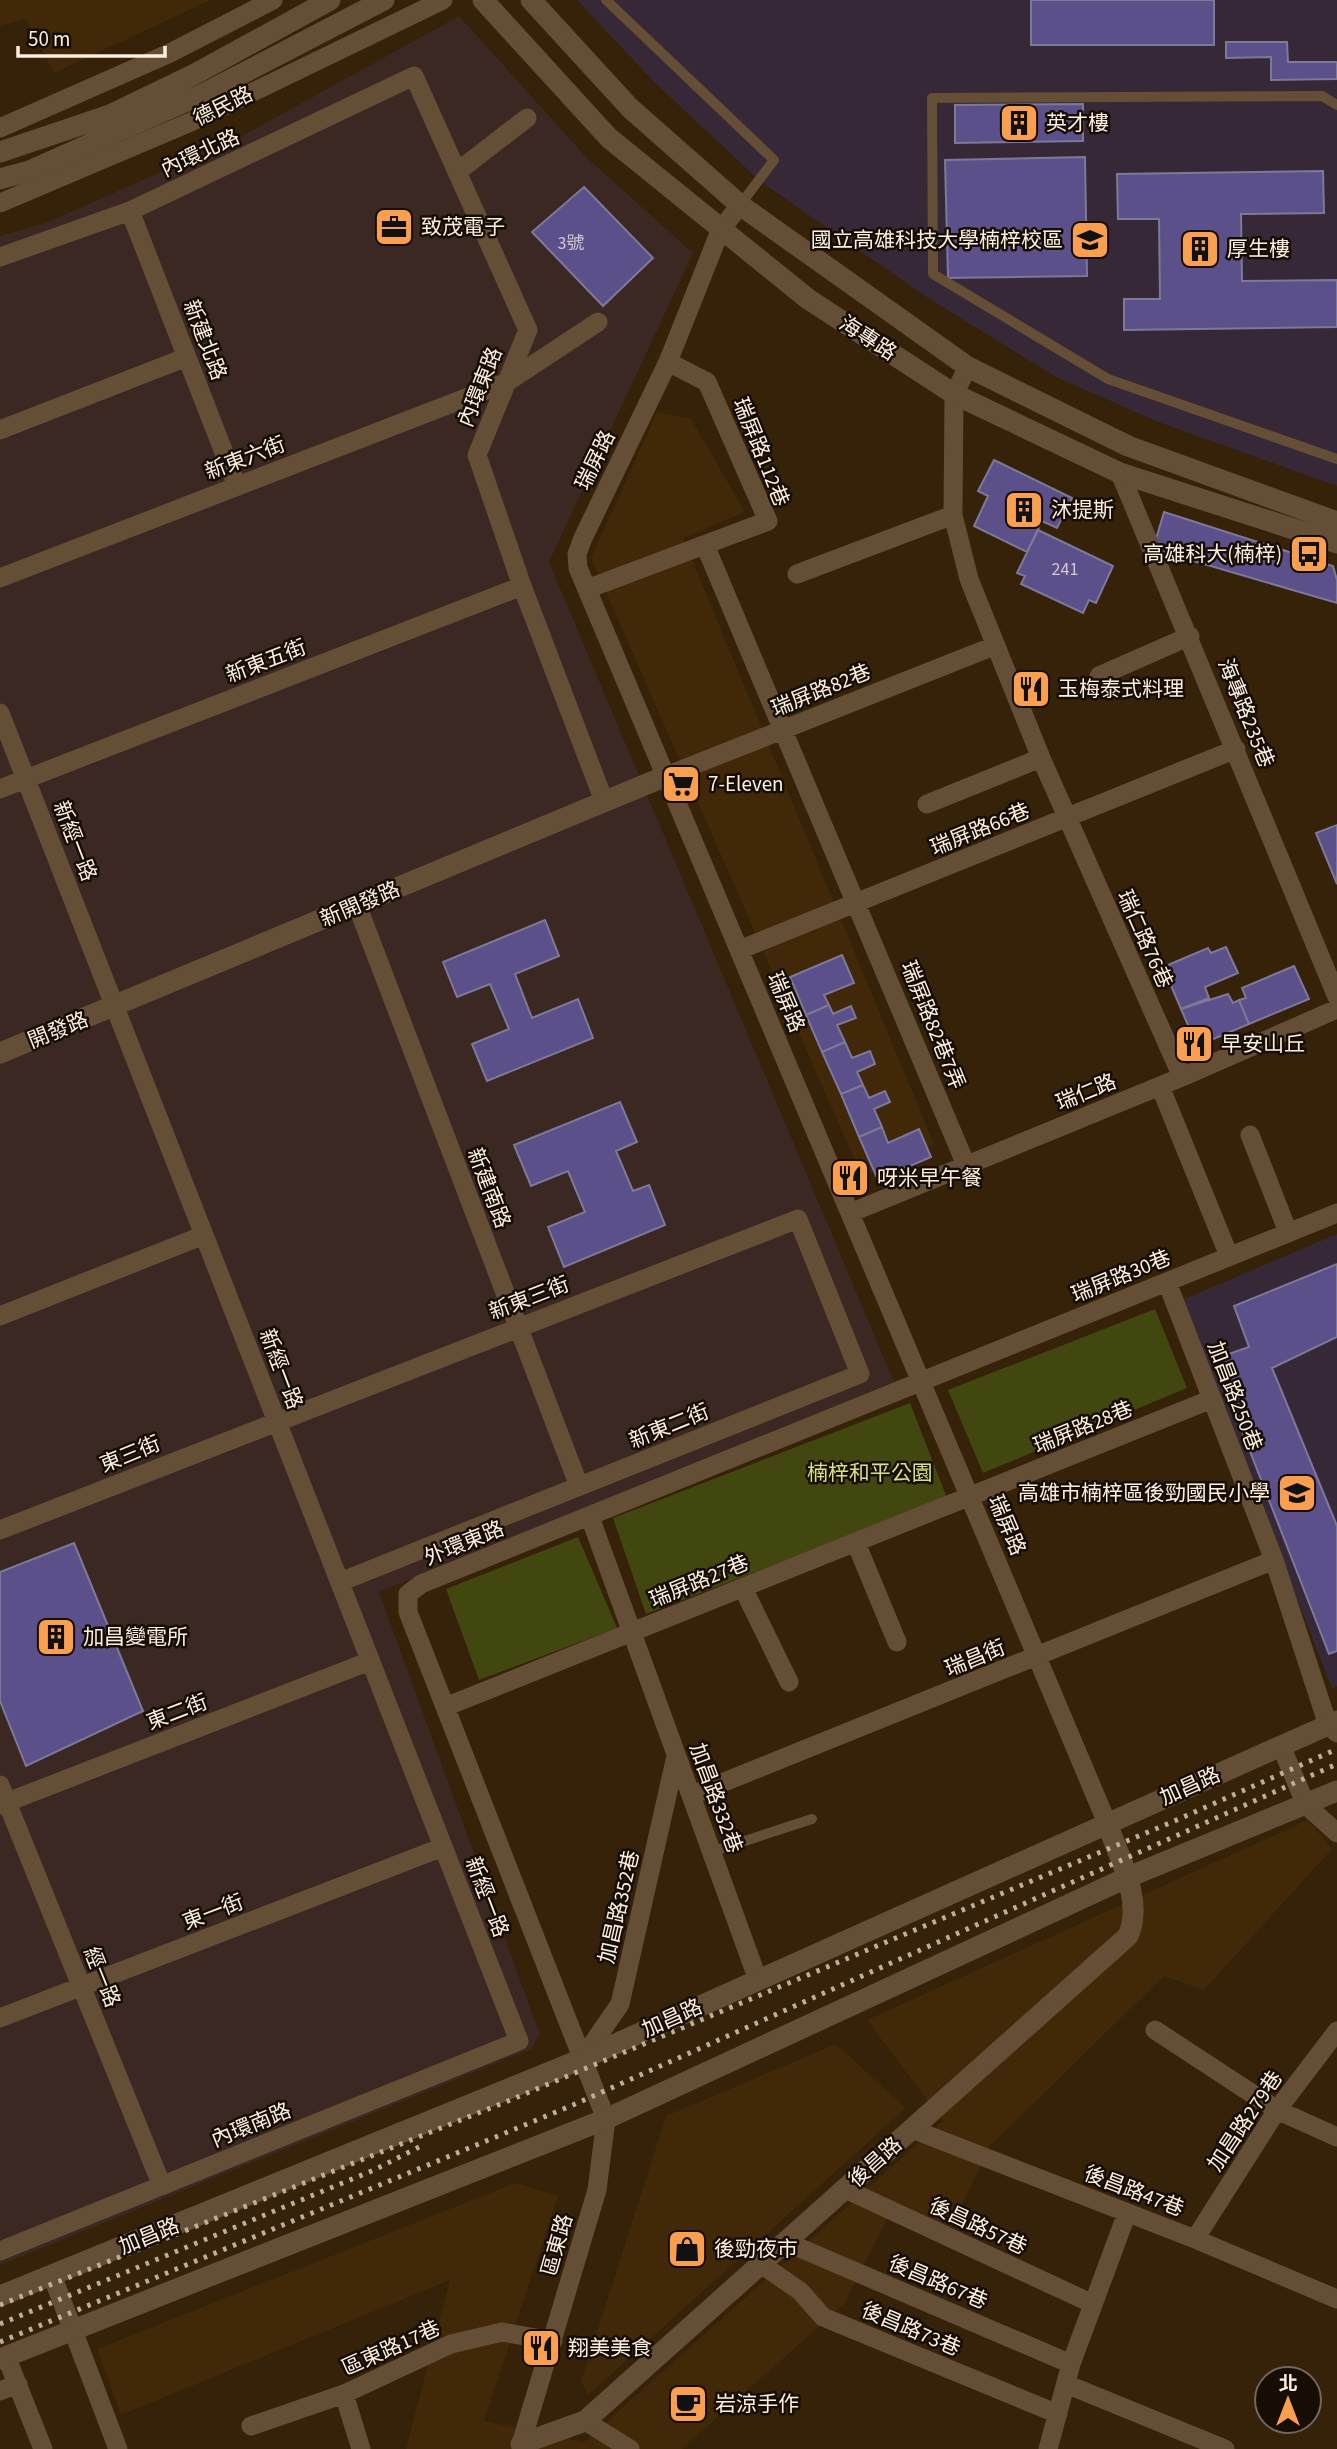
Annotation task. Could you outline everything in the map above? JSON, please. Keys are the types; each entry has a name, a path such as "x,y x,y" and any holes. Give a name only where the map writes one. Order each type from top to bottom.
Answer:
{"street":[{"path":"0,128 170,53 273,0"},
{"name":"德民路","path":"0,152 110,115 195,74 330,0"},
{"name":"德民路","path":"0,179 41,165 205,93 384,0"},
{"name":"德民路","path":"0,203 193,121 443,0"},
{"name":"海專路","path":"483,0 609,138 720,231 808,299 954,394 1121,473 1337,544"},
{"name":"海專路","path":"531,0 630,108 740,205 968,367 1128,446 1337,522"},
{"name":"內環東路","path":"414,76 528,330 477,455 522,586 604,801"},
{"name":"內環北路","path":"0,257 130,211 414,76"},
{"path":"457,172 527,118"},
{"name":"瑞屏路","path":"740,205 720,231 667,362 577,554 578,568 1107,1823"},
{"name":"新建北路","path":"130,211 237,485"},
{"name":"新東六街","path":"0,578 507,382 598,322"},
{"path":"0,430 187,357"},
{"name":"瑞屏路112巷","path":"587,589 768,521 707,382 667,362"},
{"path":"968,367 954,394 953,515 969,579 994,646 1067,819"},
{"name":"海專路235巷","path":"1121,473 1337,997"},
{"path":"797,575 953,515"},
{"path":"705,545 783,729"},
{"name":"新東五街","path":"0,789 522,586"},
{"path":"1099,676 1190,636"},
{"name":"瑞屏路82巷","path":"666,776 994,646"},
{"name":"新經一路","path":"0,713 519,2041"},
{"name":"瑞屏路82巷7弄","path":"783,729 858,902 966,1165"},
{"name":"瑞屏路66巷","path":"739,950 1236,749"},
{"path":"927,804 1041,758"},
{"name":"新開發路","path":"115,1007 666,776"},
{"name":"瑞仁路76巷","path":"1067,819 1182,1077"},
{"name":"新建南路","path":"357,905 579,1486"},
{"name":"開發路","path":"0,1053 115,1007"},
{"name":"瑞仁路","path":"850,1213 1182,1077 1337,1009"},
{"path":"1160,1086 1229,1256"},
{"path":"1250,1135 1288,1233"},
{"name":"瑞屏路30巷","path":"921,1382 1337,1213"},
{"name":"新東三街","path":"276,1420 798,1219"},
{"name":"新東二街","path":"340,1582 860,1374 798,1219"},
{"path":"0,1316 204,1236"},
{"name":"加昌路250巷","path":"1167,1282 1274,1560 1334,1727"},
{"name":"外環東路","path":"582,2059 408,1612 408,1594 421,1584 921,1382"},
{"name":"瑞屏路28巷","path":"970,1497 1212,1399"},
{"name":"東三街","path":"0,1530 276,1420"},
{"name":"瑞屏路27巷","path":"445,1707 970,1497"},
{"path":"590,1517 632,1632"},
{"path":"856,1543 897,1642"},
{"name":"瑞昌街","path":"692,1795 1274,1560"},
{"path":"743,1588 789,1682"},
{"name":"加昌路332巷","path":"632,1632 758,1980"},
{"name":"東二街","path":"2,1797 370,1661"},
{"name":"加昌路","path":"0,2297 582,2059 1281,1746 1334,1727"},
{"path":"1281,1746 1306,1805 1337,1833"},
{"name":"加昌路352巷","path":"582,2059 620,2004 676,1756"},
{"path":"43,2449 9,2387 3,2357 606,2119 1126,1878 1337,1791"},
{"name":"經一路","path":"2,1797 162,2186"},
{"name":"後昌路","path":"521,2447 585,2421 1128,1936 1135,1921 1134,1901 1107,1823"},
{"name":"東一街","path":"0,2018 443,1847"},
{"path":"1155,2031 1277,2110 1337,2137"},
{"name":"加昌路279巷","path":"1195,2239 1277,2110 1337,2031"},
{"name":"內環南路","path":"0,2251 519,2041"},
{"name":"區東路","path":"521,2447 597,2190 606,2119 582,2059"},
{"name":"後昌路47巷","path":"912,2129 1195,2239 1337,2299"},
{"name":"後昌路57巷","path":"845,2189 1093,2304"},
{"path":"1048,2449 1071,2364 1127,2213"},
{"name":"後昌路67巷","path":"786,2242 1071,2364"},
{"name":"後昌路73巷","path":"761,2264 800,2291 823,2317 1058,2414"},
{"path":"52,2275 118,2449"},
{"name":"區東路17巷","path":"251,2426 344,2394 451,2344 502,2332 553,2340"},
{"path":"1066,2384 1225,2449"},
{"path":"344,2394 361,2449"},
{"path":"585,2421 630,2449"}],"lane":[{"path":"606,0 774,160 740,205"},
{"path":"1337,105 1322,96 932,98 933,274 1108,379 1337,459"},
{"path":"1121,473 1128,446"},
{"path":"711,1852 812,1819"}],"shaded area":[{"path":"0,0 211,0 54,73 26,19 0,26"},
{"name":"國立高雄科技大學楠梓校區","path":"577,0 1337,0 1337,486 1161,423 1058,378 928,298 760,181 653,81"},
{"path":"459,16 586,157 693,253 549,562 894,1382 379,1592 540,2035 531,2049 0,2265 0,236 46,223 244,135"},
{"path":"657,412 691,419 745,512 683,538 934,1144 862,1177 591,558"},
{"name":"高雄市楠梓區後勁國民小學","path":"1337,1234 1337,1686 1332,1689 1182,1300"},
{"path":"1308,1820 1332,1849 1204,1990 1164,1976 990,2146 950,2229 895,2204 844,2304 682,2449 406,2449 450,2280 121,2415 97,2349 515,2183 558,2196 484,2421 584,2442 943,2121 867,2020"},
{"name":"後勁夜市","path":"836,2044 906,2108 588,2395 581,2382 666,2116"}],"green space":[{"name":"楠梓和平公園","path":"1155,1309 1187,1388 983,1473 948,1390"},
{"name":"楠梓和平公園","path":"910,1403 947,1498 646,1614 613,1518"},
{"path":"578,1537 617,1628 479,1680 446,1589"}],"building":[{"path":"1031,0 1214,0 1214,45 1031,45"},
{"path":"1226,42 1287,42 1288,62 1337,62 1337,79 1271,80 1271,57 1226,58"},
{"name":"英才樓","path":"1083,104 1083,141 955,143 955,105"},
{"path":"1085,157 1087,276 948,278 945,160"},
{"name":"厚生樓","path":"1323,171 1324,213 1241,214 1242,281 1337,280 1337,327 1124,330 1124,299 1160,299 1159,219 1118,219 1117,174"},
{"path":"584,187 653,258 603,306 532,232"},
{"name":"沐提斯","path":"994,460 1072,498 1057,528 1042,521 1027,552 974,526 988,496 978,491"},
{"path":"1164,512 1333,566 1337,580 1337,603 1153,549"},
{"name":"沐提斯","path":"1038,530 1113,566 1096,603 1089,600 1083,613 1021,584 1025,576 1017,573"},
{"path":"1337,825 1337,884 1316,833"},
{"path":"545,920 559,956 515,974 532,1018 578,999 593,1038 487,1081 472,1044 509,1029 490,984 457,997 443,962"},
{"path":"1226,947 1238,973 1205,987 1209,998 1181,1009 1163,967 1208,948 1211,953"},
{"path":"842,955 854,983 824,995 829,1005 806,1015 790,977"},
{"path":"1294,966 1309,999 1249,1024 1239,1000 1246,998 1242,988"},
{"path":"1228,994 1233,1003 1239,1000 1249,1024 1197,1046 1181,1009"},
{"path":"829,1005 833,1014 851,1006 856,1018 837,1025 845,1042 822,1052 806,1015"},
{"path":"845,1042 852,1058 870,1051 875,1064 857,1072 863,1085 841,1094 822,1052"},
{"path":"863,1085 869,1098 885,1091 890,1102 874,1109 882,1127 859,1137 841,1094"},
{"path":"620,1102 637,1142 616,1151 633,1191 649,1185 665,1225 564,1267 548,1227 585,1212 568,1171 531,1186 514,1145"},
{"path":"882,1127 888,1143 919,1129 931,1157 878,1180 859,1137"},
{"path":"1337,1264 1337,1337 1272,1368 1337,1526 1337,1651 1329,1654 1214,1359 1249,1347 1234,1306"},
{"name":"加昌變電所","path":"74,1543 143,1711 26,1766 0,1701 0,1572"}],"railway":[{"path":"0,2305 508,2101 1172,1822 1337,1749"},
{"path":"0,2342 573,2105 1337,1764"},
{"path":"0,2324 374,2170 425,2144"}],"place":[{"name":"英才樓","path":"1019,123"},
{"name":"致茂電子","path":"394,227"},
{"name":"國立高雄科技大學楠梓校區","path":"1090,240"},
{"name":"厚生樓","path":"1200,249"},
{"name":"沐提斯","path":"1024,510"},
{"name":"高雄科大(楠梓)","path":"1309,554"},
{"name":"玉梅泰式料理","path":"1031,689"},
{"name":"7-Eleven","path":"681,784"},
{"name":"早安山丘","path":"1194,1044"},
{"name":"呀米早午餐","path":"850,1178"},
{"name":"高雄市楠梓區後勁國民小學","path":"1297,1493"},
{"name":"加昌變電所","path":"56,1637"},
{"name":"後勁夜市","path":"687,2249"},
{"name":"翔美美食","path":"541,2348"},
{"name":"岩涼手作","path":"688,2404"}]}
